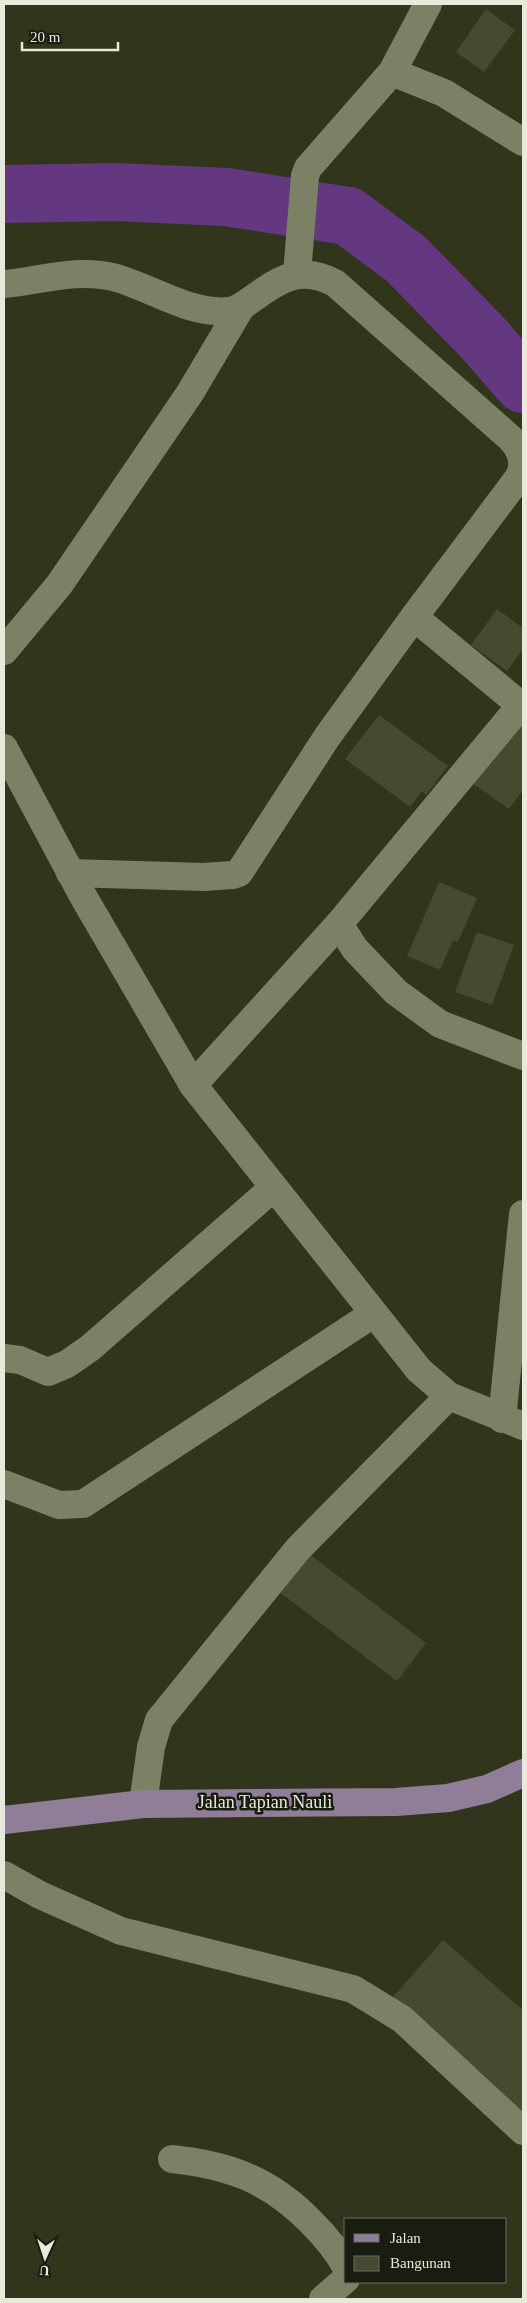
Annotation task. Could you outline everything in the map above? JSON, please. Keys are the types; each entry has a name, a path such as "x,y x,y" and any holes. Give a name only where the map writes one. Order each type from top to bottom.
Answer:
{"main road":[{"name":"Jalan Tapian Nauli","path":"4,1820 142,1804 396,1802 448,1798 487,1789 523,1773"}],"street":[{"path":"297,274 305,176 314,160 392,72 428,4"},
{"path":"392,72 444,93 523,142"},
{"path":"4,284 64,274 88,274 119,279 190,306 229,311 241,307 272,285 297,274 312,275 335,283 510,438 522,456 522,471 519,477 327,737 239,872 233,875 204,876 70,873"},
{"path":"4,651 59,586 190,393 241,307"},
{"path":"192,1085 339,924 522,706 414,617"},
{"path":"4,748 70,873 192,1085 419,1370 449,1396 512,1422 523,1214"},
{"path":"339,924 355,948 396,992 440,1024 523,1056"},
{"path":"4,1358 20,1360 45,1372 67,1364 90,1348 273,1188"},
{"path":"4,1484 59,1505 83,1504 373,1314"},
{"path":"142,1804 151,1747 159,1720 298,1549 449,1396"},
{"path":"4,1875 40,1895 121,1931 353,1990 402,2019 523,2130"},
{"path":"172,2159 198,2162 231,2170 261,2182 290,2201 322,2233 344,2264"},
{"path":"323,2299 344,2281"}],"building":[{"path":"486,9 515,30 484,72 456,52"},
{"path":"497,609 523,628 523,649 507,671 471,645"},
{"path":"523,713 523,790 509,809 472,783"},
{"path":"379,715 448,766 426,795 422,791 410,807 345,759"},
{"path":"439,882 477,898 458,942 453,940 440,970 407,956"},
{"path":"477,932 514,945 492,1005 455,992"},
{"path":"304,1550 426,1643 397,1681 274,1588"},
{"path":"443,1940 523,2010 523,2113 392,1998"}],"waterway":[{"path":"4,194 116,192 226,197 348,216 406,259 483,338 523,384"}]}
